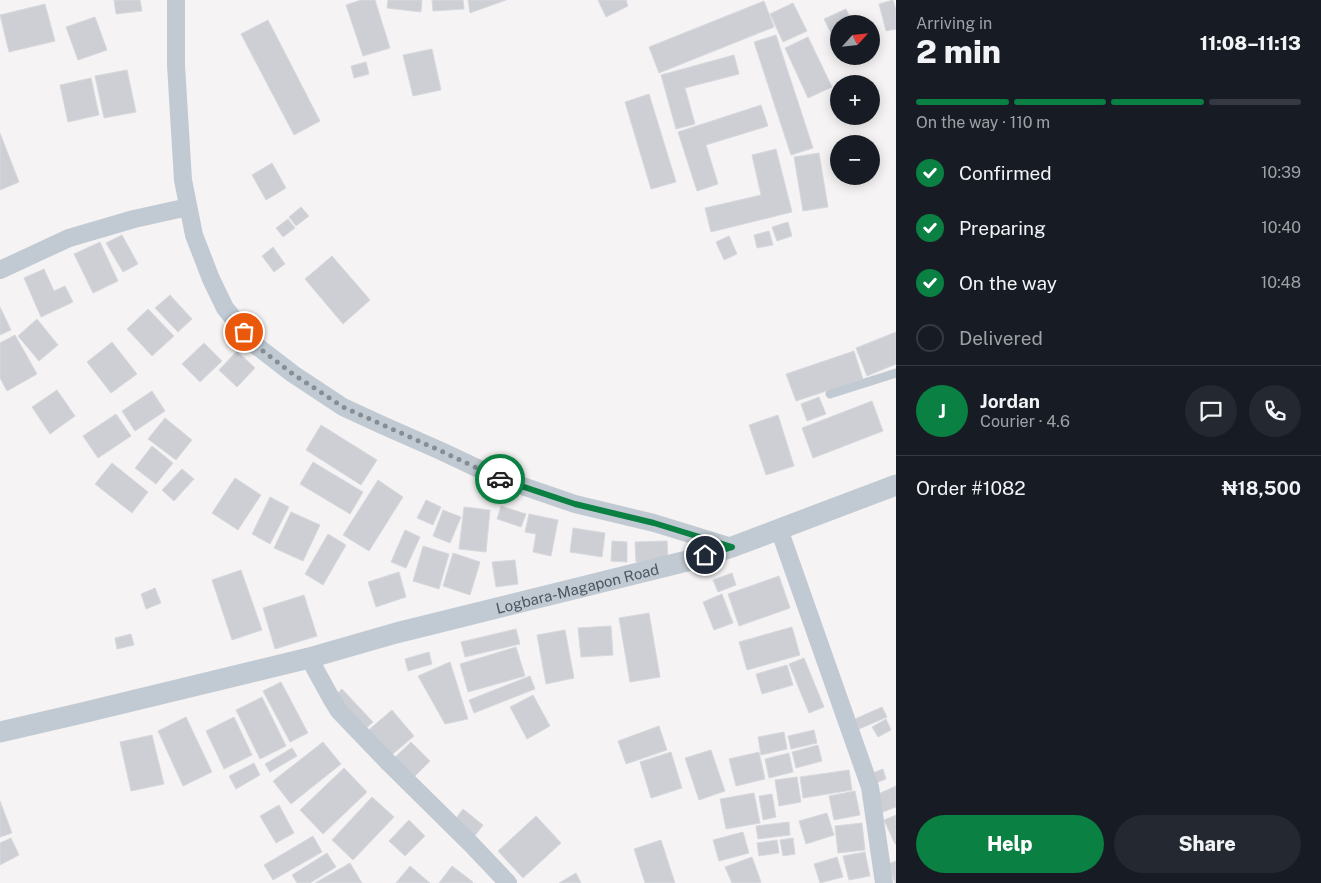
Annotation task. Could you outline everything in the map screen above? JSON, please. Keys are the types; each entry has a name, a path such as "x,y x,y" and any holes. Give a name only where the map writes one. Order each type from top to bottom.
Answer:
{"street":[{"path":"176,0 176,65 183,180 194,235 224,308 254,344 293,374 343,407 496,477 575,504 654,523 732,547"},
{"path":"0,270 69,238 134,219 188,207"},
{"name":"Logbara-Magapon Road","path":"0,732 308,658 396,633 691,560 732,547 896,485"},
{"path":"779,529 870,787 884,883"},
{"path":"308,658 339,711 508,883"}],"lane":[{"path":"830,394 896,373"}],"building":[{"path":"114,0 140,0 142,11 116,14"},
{"path":"361,0 375,0 390,48 363,56 346,5"},
{"path":"388,0 422,0 421,12 387,8"},
{"path":"432,0 463,0 464,9 433,11"},
{"path":"468,0 506,0 470,13"},
{"path":"598,0 626,0 628,6 606,17"},
{"path":"893,0 896,10 896,29 886,31 879,4"},
{"path":"764,1 774,27 659,73 649,47"},
{"path":"793,3 807,31 783,42 770,14"},
{"path":"45,4 55,41 9,52 0,15"},
{"path":"846,9 849,15 833,15"},
{"path":"830,16 830,31 824,19"},
{"path":"95,17 107,50 78,60 66,27"},
{"path":"268,20 320,121 294,135 241,34"},
{"path":"776,35 813,148 791,155 754,42"},
{"path":"808,37 830,83 830,88 808,98 785,48"},
{"path":"432,49 441,90 413,96 403,55"},
{"path":"734,55 739,74 685,88 695,124 676,129 661,75"},
{"path":"366,62 369,74 354,78 351,66"},
{"path":"127,70 136,112 104,118 95,76"},
{"path":"91,78 99,115 68,122 60,85"},
{"path":"649,94 676,182 651,189 625,102"},
{"path":"761,105 768,126 706,145 718,184 697,191 678,132"},
{"path":"0,133 19,182 0,190"},
{"path":"776,149 792,212 711,232 705,208 761,195 752,155"},
{"path":"819,153 828,207 803,211 794,157"},
{"path":"272,163 286,188 266,200 252,175"},
{"path":"301,207 309,216 296,226 289,217"},
{"path":"288,219 295,228 283,237 276,228"},
{"path":"788,222 792,236 777,241 772,227"},
{"path":"769,231 773,245 757,248 754,235"},
{"path":"122,235 138,264 123,272 106,243"},
{"path":"729,236 737,254 724,260 716,242"},
{"path":"100,242 118,281 93,293 74,254"},
{"path":"273,247 285,264 274,272 262,256"},
{"path":"332,256 370,300 343,324 305,279"},
{"path":"44,269 54,291 65,286 73,302 41,317 24,278"},
{"path":"170,295 192,319 178,332 155,308"},
{"path":"0,307 11,330 0,335"},
{"path":"148,309 174,336 152,356 127,329"},
{"path":"37,319 58,345 39,361 18,336"},
{"path":"896,332 896,364 867,376 856,348"},
{"path":"15,335 37,374 7,391 0,378 0,343"},
{"path":"112,342 137,374 111,393 87,362"},
{"path":"204,343 222,361 200,382 182,364"},
{"path":"237,351 255,368 237,387 219,370"},
{"path":"854,351 863,379 796,401 786,374"},
{"path":"57,390 75,416 50,434 32,407"},
{"path":"152,391 165,411 135,431 122,411"},
{"path":"819,397 826,414 807,421 801,404"},
{"path":"872,401 883,431 813,458 802,428"},
{"path":"116,414 131,436 98,458 83,436"},
{"path":"778,415 794,466 766,475 749,425"},
{"path":"165,418 192,440 176,460 148,439"},
{"path":"321,425 377,460 361,485 306,450"},
{"path":"152,446 173,463 156,484 135,468"},
{"path":"313,462 363,492 350,514 300,484"},
{"path":"112,463 148,492 132,513 95,484"},
{"path":"182,469 194,479 174,501 162,490"},
{"path":"235,478 261,495 238,530 212,513"},
{"path":"378,480 403,497 369,551 343,535"},
{"path":"270,497 289,507 270,544 252,534"},
{"path":"426,500 441,507 433,525 417,518"},
{"path":"501,506 526,514 521,527 497,519"},
{"path":"464,507 490,510 486,552 459,549"},
{"path":"443,510 461,517 450,543 433,536"},
{"path":"291,512 320,525 303,561 274,548"},
{"path":"529,514 558,520 551,556 533,552 536,534 525,532"},
{"path":"573,528 605,533 602,557 570,552"},
{"path":"405,530 420,537 406,568 391,562"},
{"path":"328,534 346,545 323,585 305,574"},
{"path":"612,541 627,542 627,562 611,561"},
{"path":"667,541 668,561 636,562 635,542"},
{"path":"423,546 449,554 439,589 413,581"},
{"path":"453,553 480,562 470,595 443,586"},
{"path":"515,560 518,584 496,587 492,562"},
{"path":"241,570 262,630 232,640 212,580"},
{"path":"399,572 406,597 376,607 368,582"},
{"path":"732,573 736,585 718,592 713,580"},
{"path":"779,576 790,608 739,626 728,594"},
{"path":"155,588 161,603 146,609 141,594"},
{"path":"722,594 733,623 714,630 703,602"},
{"path":"304,595 317,636 275,649 263,608"},
{"path":"649,613 660,677 630,682 619,618"},
{"path":"611,626 613,655 581,657 578,628"},
{"path":"792,627 800,655 747,670 739,642"},
{"path":"516,629 520,644 465,657 461,642"},
{"path":"565,630 574,678 546,684 537,635"},
{"path":"131,634 134,645 117,649 115,638"},
{"path":"516,647 525,676 468,692 460,664"},
{"path":"429,652 432,664 408,671 405,659"},
{"path":"804,658 824,707 809,713 789,664"},
{"path":"450,662 468,719 445,724 418,676"},
{"path":"787,665 793,685 762,694 756,674"},
{"path":"530,676 535,689 474,713 469,700"},
{"path":"281,682 308,733 290,742 263,691"},
{"path":"342,689 373,722 363,731 332,698"},
{"path":"533,695 550,726 527,739 510,707"},
{"path":"262,697 286,746 260,759 236,710"},
{"path":"882,707 887,717 859,729 855,719"},
{"path":"392,710 414,736 387,759 365,733"},
{"path":"186,717 212,772 183,786 158,731"},
{"path":"234,717 252,755 224,769 206,731"},
{"path":"886,719 891,730 878,737 872,727"},
{"path":"659,726 667,750 626,764 618,741"},
{"path":"814,730 817,743 791,749 788,736"},
{"path":"784,732 787,749 761,755 758,737"},
{"path":"152,735 164,784 131,791 120,742"},
{"path":"323,742 341,764 291,804 273,781"},
{"path":"411,742 430,761 409,782 390,762"},
{"path":"818,745 822,761 796,768 792,752"},
{"path":"292,748 297,756 270,772 265,764"},
{"path":"711,750 725,791 699,800 685,758"},
{"path":"671,752 682,788 651,798 640,762"},
{"path":"759,752 765,779 736,786 729,759"},
{"path":"789,753 793,772 769,778 765,759"},
{"path":"254,763 260,775 236,789 229,776"},
{"path":"344,768 367,792 323,834 300,810"},
{"path":"883,769 886,779 873,784 870,774"},
{"path":"849,770 852,790 803,798 800,777"},
{"path":"797,777 801,802 779,806 775,780"},
{"path":"896,786 896,807 883,812 876,795"},
{"path":"855,791 860,815 834,820 829,796"},
{"path":"754,793 760,823 726,829 720,799"},
{"path":"772,794 776,817 763,820 759,796"},
{"path":"372,797 394,817 353,860 332,840"},
{"path":"0,801 12,833 0,837"},
{"path":"279,805 294,833 276,843 260,816"},
{"path":"463,809 483,825 474,837 454,821"},
{"path":"827,813 834,835 806,844 799,821"},
{"path":"896,815 896,844 895,844 884,820"},
{"path":"536,816 561,843 523,878 498,851"},
{"path":"409,820 425,836 405,856 389,841"},
{"path":"789,822 790,835 758,839 756,826"},
{"path":"862,823 865,850 838,853 835,826"},
{"path":"743,832 749,853 719,861 713,840"},
{"path":"313,836 322,852 273,880 264,865"},
{"path":"11,838 19,855 0,865 0,843"},
{"path":"793,838 795,854 783,856 780,840"},
{"path":"661,840 675,883 645,883 634,849"},
{"path":"777,840 779,853 759,856 757,843"},
{"path":"865,852 870,876 849,880 843,856"},
{"path":"327,853 336,867 310,883 297,883 292,875"},
{"path":"752,857 761,882 732,883 725,867"},
{"path":"837,857 843,877 820,883 814,864"},
{"path":"896,861 896,883 895,883 888,864"},
{"path":"350,863 362,883 315,883"},
{"path":"410,866 430,883 396,883"},
{"path":"452,866 473,882 439,883"},
{"path":"576,873 581,883 559,883"}],"way so far":[{"path":"244,332 254,344 293,374 343,407 500,479"}],"route":[{"path":"500,479 575,504 654,523 732,547 705,555"}]}
